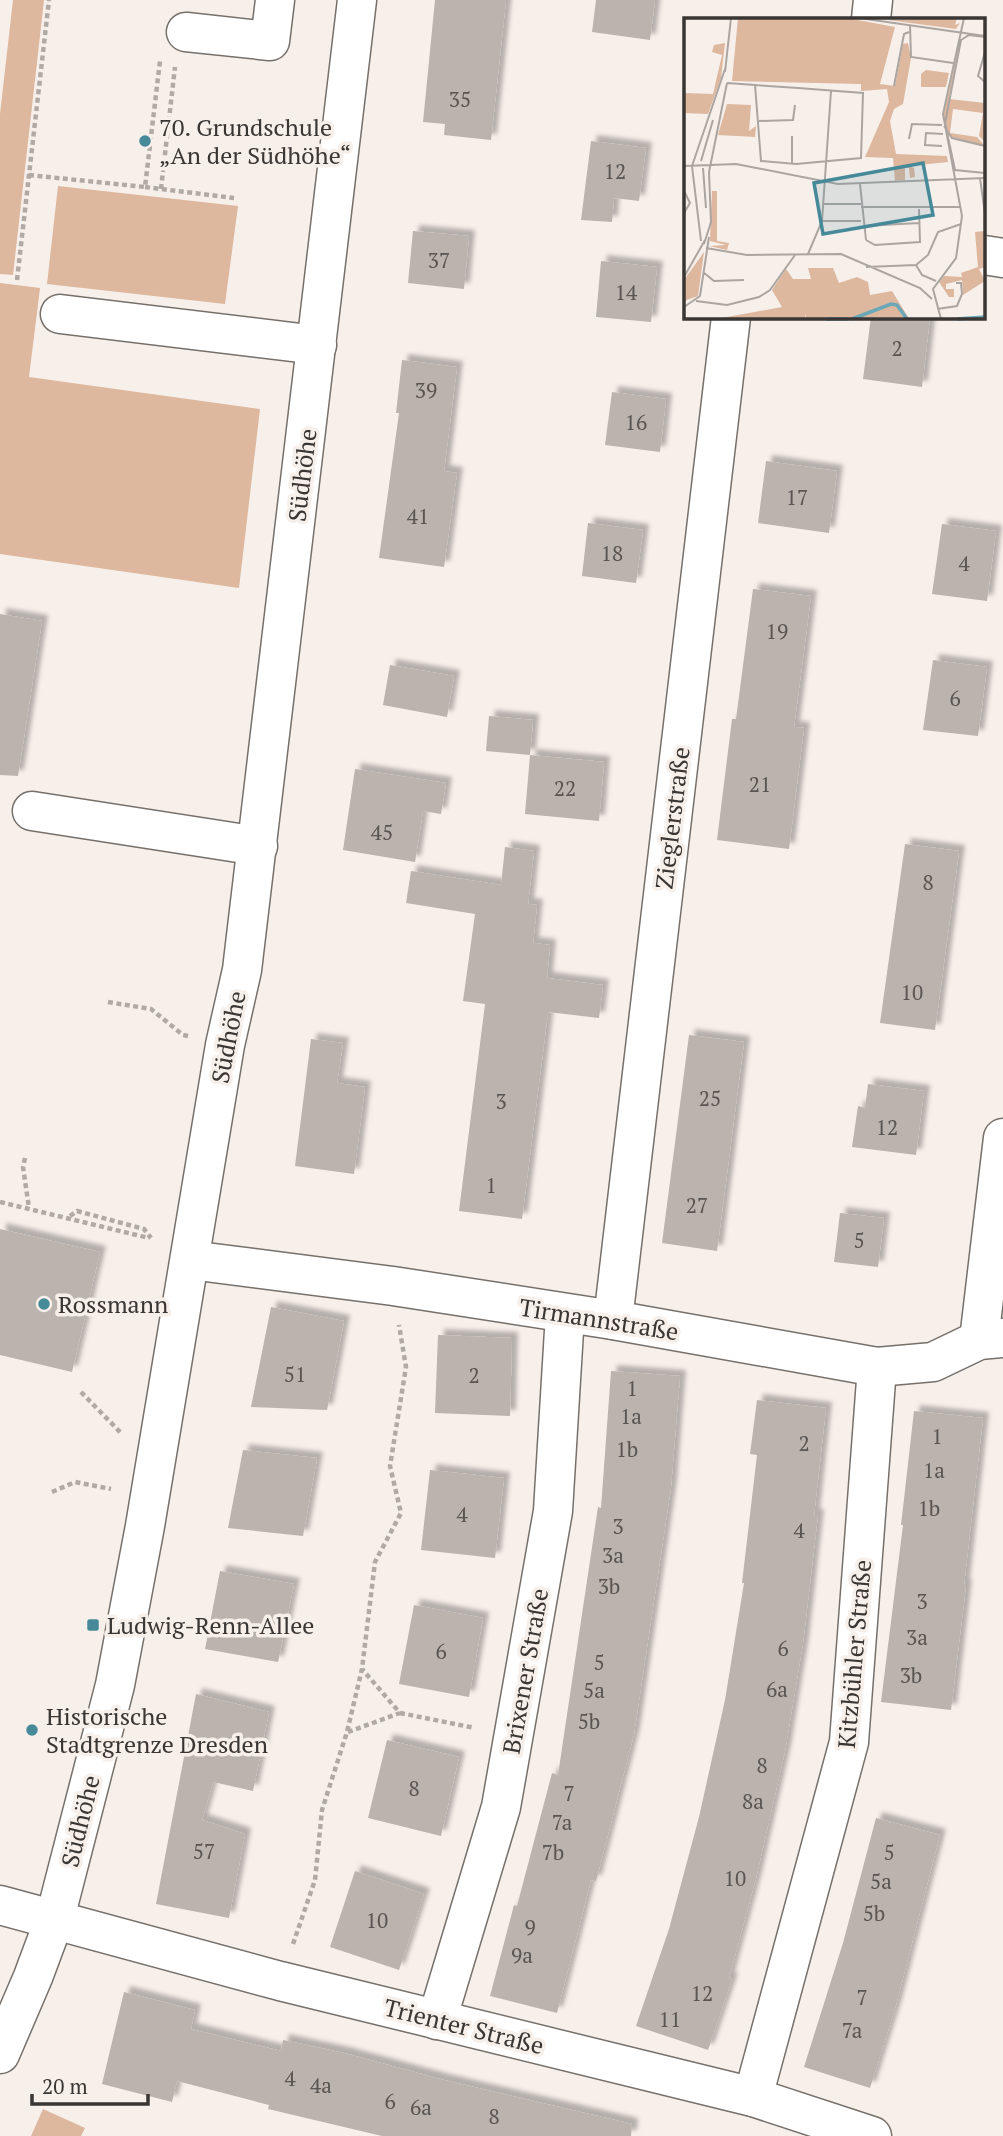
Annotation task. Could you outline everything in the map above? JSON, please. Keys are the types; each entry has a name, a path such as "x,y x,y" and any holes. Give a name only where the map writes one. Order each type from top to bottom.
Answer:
{"street":[{"path":"174,48 270,41 275,0"},
{"name":"Südhöhe","path":"0,2054 55,1919 115,1685 150,1496 225,1045 242,970 357,0"},
{"path":"871,18 873,0"},
{"path":"60,314 317,345"},
{"name":"Zieglerstraße","path":"612,1320 732,318"},
{"path":"32,810 258,846"},
{"path":"991,1339 1003,1138"},
{"name":"Tirmannstraße","path":"191,1253 612,1320 877,1367 933,1362 991,1339"},
{"name":"Brixener Straße","path":"437,2020 501,1807 553,1511 565,1314"},
{"name":"Kitzbühler Straße","path":"753,2097 849,1742 877,1367"},
{"path":"0,1905 55,1919"},
{"name":"Trienter Straße","path":"55,1919 280,1981 753,2097 872,2136"}],"path":[{"path":"17,279 49,0"},
{"path":"145,187 174,48"},
{"path":"161,189 174,48"},
{"path":"29,175 234,198"},
{"path":"108,1002 151,1009 174,1026"},
{"path":"25,1158 23,1167 29,1208"},
{"path":"0,1202 149,1238 191,1253"},
{"path":"280,1981 315,1880 323,1810 347,1732 362,1669 375,1562 401,1513 390,1465 406,1367 393,1286"},
{"path":"80,1392 118,1432 159,1441"},
{"path":"52,1492 75,1482 150,1496"},
{"path":"362,1669 400,1713"},
{"path":"347,1732 400,1713 514,1735"}],"shaded area":[{"path":"13,0 44,0 13,275 0,274 0,114"},
{"path":"58,186 238,206 225,304 47,284"},
{"path":"0,283 40,288 29,377 260,409 239,588 0,554"},
{"path":"43,2109 85,2128 81,2136 31,2136"}],"building":[{"path":"435,0 506,0 491,140 444,135 445,124 423,122"},
{"path":"596,0 655,0 650,40 592,32"},
{"path":"591,141 646,148 639,201 614,198 612,222 581,220"},
{"path":"413,231 469,236 464,289 408,283"},
{"path":"601,261 657,267 651,322 596,317"},
{"path":"871,318 930,318 922,387 863,379"},
{"path":"402,360 457,367 444,471 457,473 444,567 379,558 399,413 396,413"},
{"path":"612,392 666,399 660,452 605,445"},
{"path":"766,461 837,471 829,533 758,523"},
{"path":"588,523 643,530 636,583 582,576"},
{"path":"942,524 996,531 987,601 932,594"},
{"path":"753,589 811,596 794,727 804,728 789,849 717,840 732,719 736,719"},
{"path":"0,614 42,621 18,776 0,775"},
{"path":"933,660 987,667 978,736 923,730"},
{"path":"390,665 454,676 447,717 383,705"},
{"path":"489,716 533,720 530,755 486,751"},
{"path":"530,755 604,762 599,821 525,814"},
{"path":"355,769 446,783 441,814 423,811 415,862 343,850"},
{"path":"905,844 959,851 935,1030 880,1023"},
{"path":"505,847 534,851 528,904 537,905 533,943 550,945 547,978 603,985 599,1018 548,1012 522,1219 459,1211 485,1004 463,1001 475,914 406,903 411,871 501,885"},
{"path":"689,1035 744,1042 717,1251 662,1243"},
{"path":"311,1039 343,1043 337,1083 365,1087 354,1174 295,1166"},
{"path":"868,1084 924,1091 916,1155 852,1147 858,1106 865,1108"},
{"path":"840,1213 884,1218 878,1267 834,1262"},
{"name":"Rossmann","path":"0,1229 100,1252 72,1372 0,1355"},
{"path":"271,1307 344,1321 327,1410 251,1407"},
{"path":"438,1335 512,1338 510,1416 435,1413"},
{"path":"611,1371 680,1376 671,1487 634,1734 596,1881 591,1880 557,2013 490,1996 552,1773 558,1775 598,1507 601,1508"},
{"path":"757,1400 826,1408 814,1515 818,1515 803,1643 785,1751 756,1878 729,1978 732,1979 708,2050 636,2026 669,1929 699,1817 725,1700 744,1583 757,1455 750,1454"},
{"path":"914,1411 983,1418 951,1710 881,1702"},
{"path":"243,1450 317,1458 303,1536 228,1528"},
{"path":"430,1470 504,1478 495,1558 421,1550"},
{"path":"220,1571 294,1584 278,1662 205,1649"},
{"path":"414,1605 483,1618 469,1697 399,1684"},
{"path":"196,1694 269,1712 253,1791 213,1782 202,1820 245,1834 229,1918 156,1904"},
{"path":"387,1740 459,1757 441,1836 368,1818"},
{"path":"876,1818 940,1835 896,2005 870,2088 804,2067 843,1943"},
{"path":"355,1871 424,1894 399,1970 330,1947"},
{"path":"124,1992 195,2010 191,2029 281,2051 283,2040 344,2053 444,2080 632,2124 631,2136 382,2136 268,2109 269,2105 177,2081 172,2102 102,2084"}],"place":[{"name":"70. Grundschule „An der Südhöhe“","path":"145,141"},
{"name":"Rossmann","path":"44,1304"},
{"name":"Ludwig-Renn-Allee","path":"93,1625"},
{"name":"Historische Stadtgrenze Dresden","path":"32,1730"}]}
